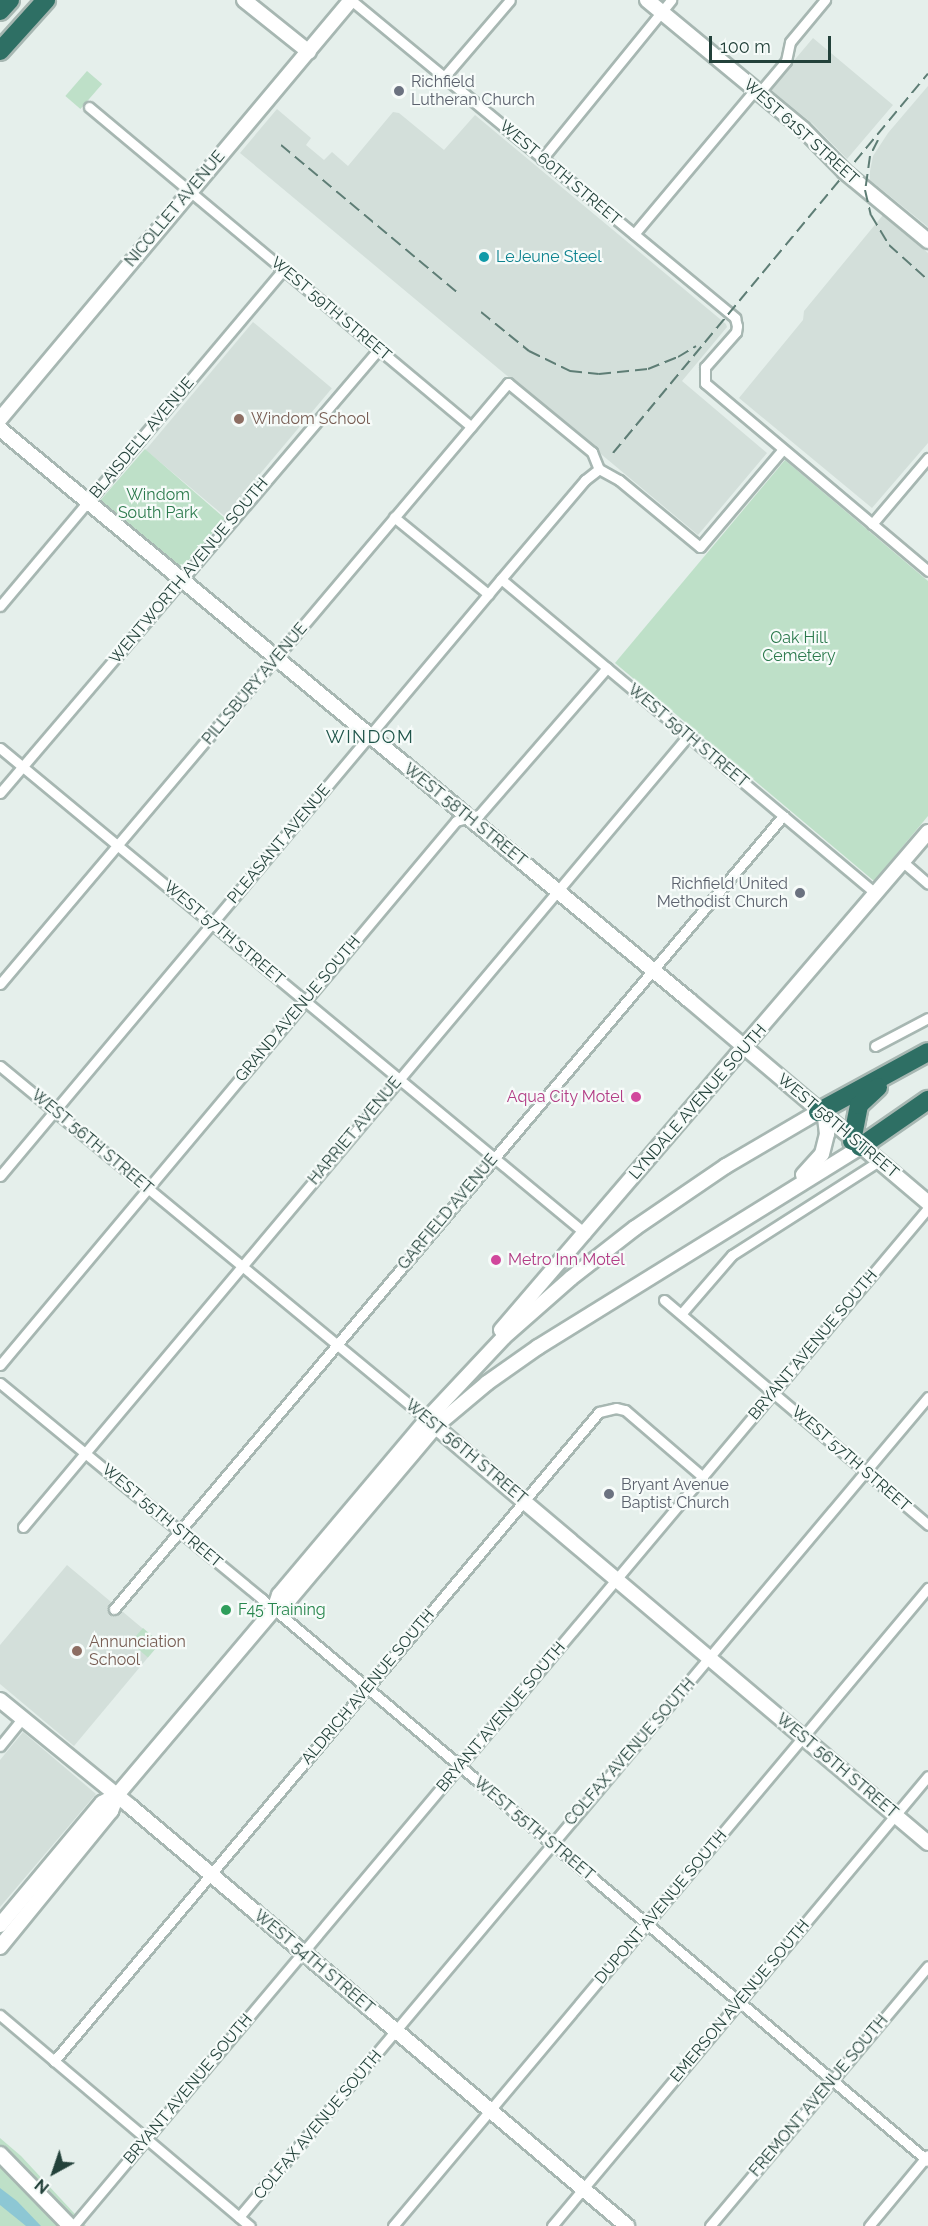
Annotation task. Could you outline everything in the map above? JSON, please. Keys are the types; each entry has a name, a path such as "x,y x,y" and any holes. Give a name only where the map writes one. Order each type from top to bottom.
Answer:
{"highway":[{"path":"0,11 10,0"},
{"path":"0,51 46,0"},
{"path":"822,1115 928,1052"},
{"path":"856,1144 860,1105 910,1062"},
{"path":"856,1144 928,1100"}],"street":[{"path":"244,0 309,52"},
{"name":"NICOLLET AVENUE","path":"0,419 351,0"},
{"name":"WEST 60TH STREET","path":"351,0 735,318 736,332 705,367 705,383 783,449"},
{"path":"444,77 510,0"},
{"name":"WEST 61ST STREET","path":"647,0 803,129 845,172 928,241"},
{"path":"542,159 671,0"},
{"path":"634,234 757,91 786,61 790,42 825,0"},
{"name":"WEST 59TH STREET","path":"89,107 471,426"},
{"name":"BLAISDELL AVENUE","path":"0,606 284,269"},
{"name":"WENTWORTH AVENUE SOUTH","path":"0,793 379,349"},
{"name":"PILLSBURY AVENUE","path":"0,984 508,383 592,453 599,469"},
{"name":"WEST 58TH STREET","path":"0,429 470,818 928,1203"},
{"path":"501,579 585,480 599,469 619,480 700,547 783,449 928,572"},
{"path":"872,524 928,458"},
{"path":"394,517 488,594"},
{"name":"WEST 59TH STREET","path":"501,579 876,894"},
{"name":"PLEASANT AVENUE","path":"0,1176 501,579"},
{"name":"GRAND AVENUE SOUTH","path":"0,1365 456,821 479,815 606,668"},
{"name":"HARRIET AVENUE","path":"23,1527 243,1267 556,890 688,736"},
{"name":"WEST 57TH STREET","path":"0,748 586,1234"},
{"name":"GARFIELD AVENUE","path":"114,1609 783,816"},
{"name":"LYNDALE AVENUE SOUTH","path":"470,1373 509,1320 586,1234 928,832"},
{"path":"903,862 928,884"},
{"path":"875,1046 928,1018"},
{"name":"WEST 56TH STREET","path":"0,1066 431,1422 928,1843"},
{"path":"0,1947 111,1811 117,1795 274,1609 289,1600 470,1373 529,1314 635,1228 726,1166 822,1115 827,1134 822,1154 786,1191"},
{"path":"431,1422 518,1360 786,1191 856,1144"},
{"path":"681,1314 732,1255 879,1161"},
{"name":"BRYANT AVENUE SOUTH","path":"72,2226 928,1208"},
{"name":"WEST 57TH STREET","path":"664,1300 928,1525"},
{"name":"WEST 55TH STREET","path":"0,1383 274,1609 831,2080 927,2158"},
{"name":"COLFAX AVENUE SOUTH","path":"239,2217 397,2032 551,1844 710,1659 928,1397"},
{"name":"ALDRICH AVENUE SOUTH","path":"54,2061 599,1412 616,1408 625,1410 703,1477"},
{"name":"DUPONT AVENUE SOUTH","path":"393,2226 648,1925 928,1588"},
{"name":"WEST 54TH STREET","path":"0,1700 117,1795 627,2226"},
{"path":"0,1746 23,1718"},
{"name":"EMERSON AVENUE SOUTH","path":"552,2226 928,1776"},
{"path":"0,1925 102,1803 117,1795"},
{"name":"FREMONT AVENUE SOUTH","path":"710,2226 928,1966"},
{"path":"0,2015 250,2226"},
{"path":"0,2154 72,2226"},
{"path":"869,2226 927,2158"}],"shaded area":[{"path":"813,38 893,105 847,159 813,124 770,89"},
{"path":"928,86 928,227 870,180 870,171 873,156 888,133"},
{"path":"277,109 311,138 306,145 324,160 332,152 348,166 393,112 399,113 444,150 475,115 726,324 727,327 682,381 767,453 698,535 240,153"},
{"path":"883,215 928,253 928,443 872,508 739,398 803,320 804,311"},
{"name":"Windom School","path":"253,322 332,388 225,516 146,450"},
{"name":"Annunciation School","path":"67,1565 160,1643 74,1746 0,1684 0,1645"},
{"path":"23,1732 96,1794 0,1907 0,1760"}],"green space":[{"path":"87,71 102,84 80,109 65,96"},
{"name":"Windom South Park","path":"145,449 225,519 180,571 100,501"},
{"name":"Oak Hill Cemetery","path":"785,460 928,581 928,816 874,881 615,663"},
{"path":"143,1628 160,1643 148,1657 131,1642"},
{"path":"0,2138 21,2156 86,2226 0,2226"}],"water":[{"path":"0,2188 17,2201 41,2226 26,2226 0,2205"}],"railway":[{"path":"613,453 928,74"},
{"path":"878,140 870,156 865,190 871,215 889,245 928,280"},
{"path":"281,145 458,293"},
{"path":"481,312 529,351 570,371 599,374 648,369 678,357 696,346"}],"place":[{"name":"Richfield Lutheran Church","path":"399,91"},
{"name":"LeJeune Steel","path":"484,257"},
{"name":"Windom School","path":"239,419"},
{"name":"Richfield United Methodist Church","path":"800,893"},
{"name":"Aqua City Motel","path":"636,1097"},
{"name":"Metro Inn Motel","path":"496,1260"},
{"name":"Bryant Avenue Baptist Church","path":"609,1494"},
{"name":"F45 Training","path":"226,1610"},
{"name":"Annunciation School","path":"77,1651"}],"district":[{"name":"WINDOM","path":"370,737"}]}
